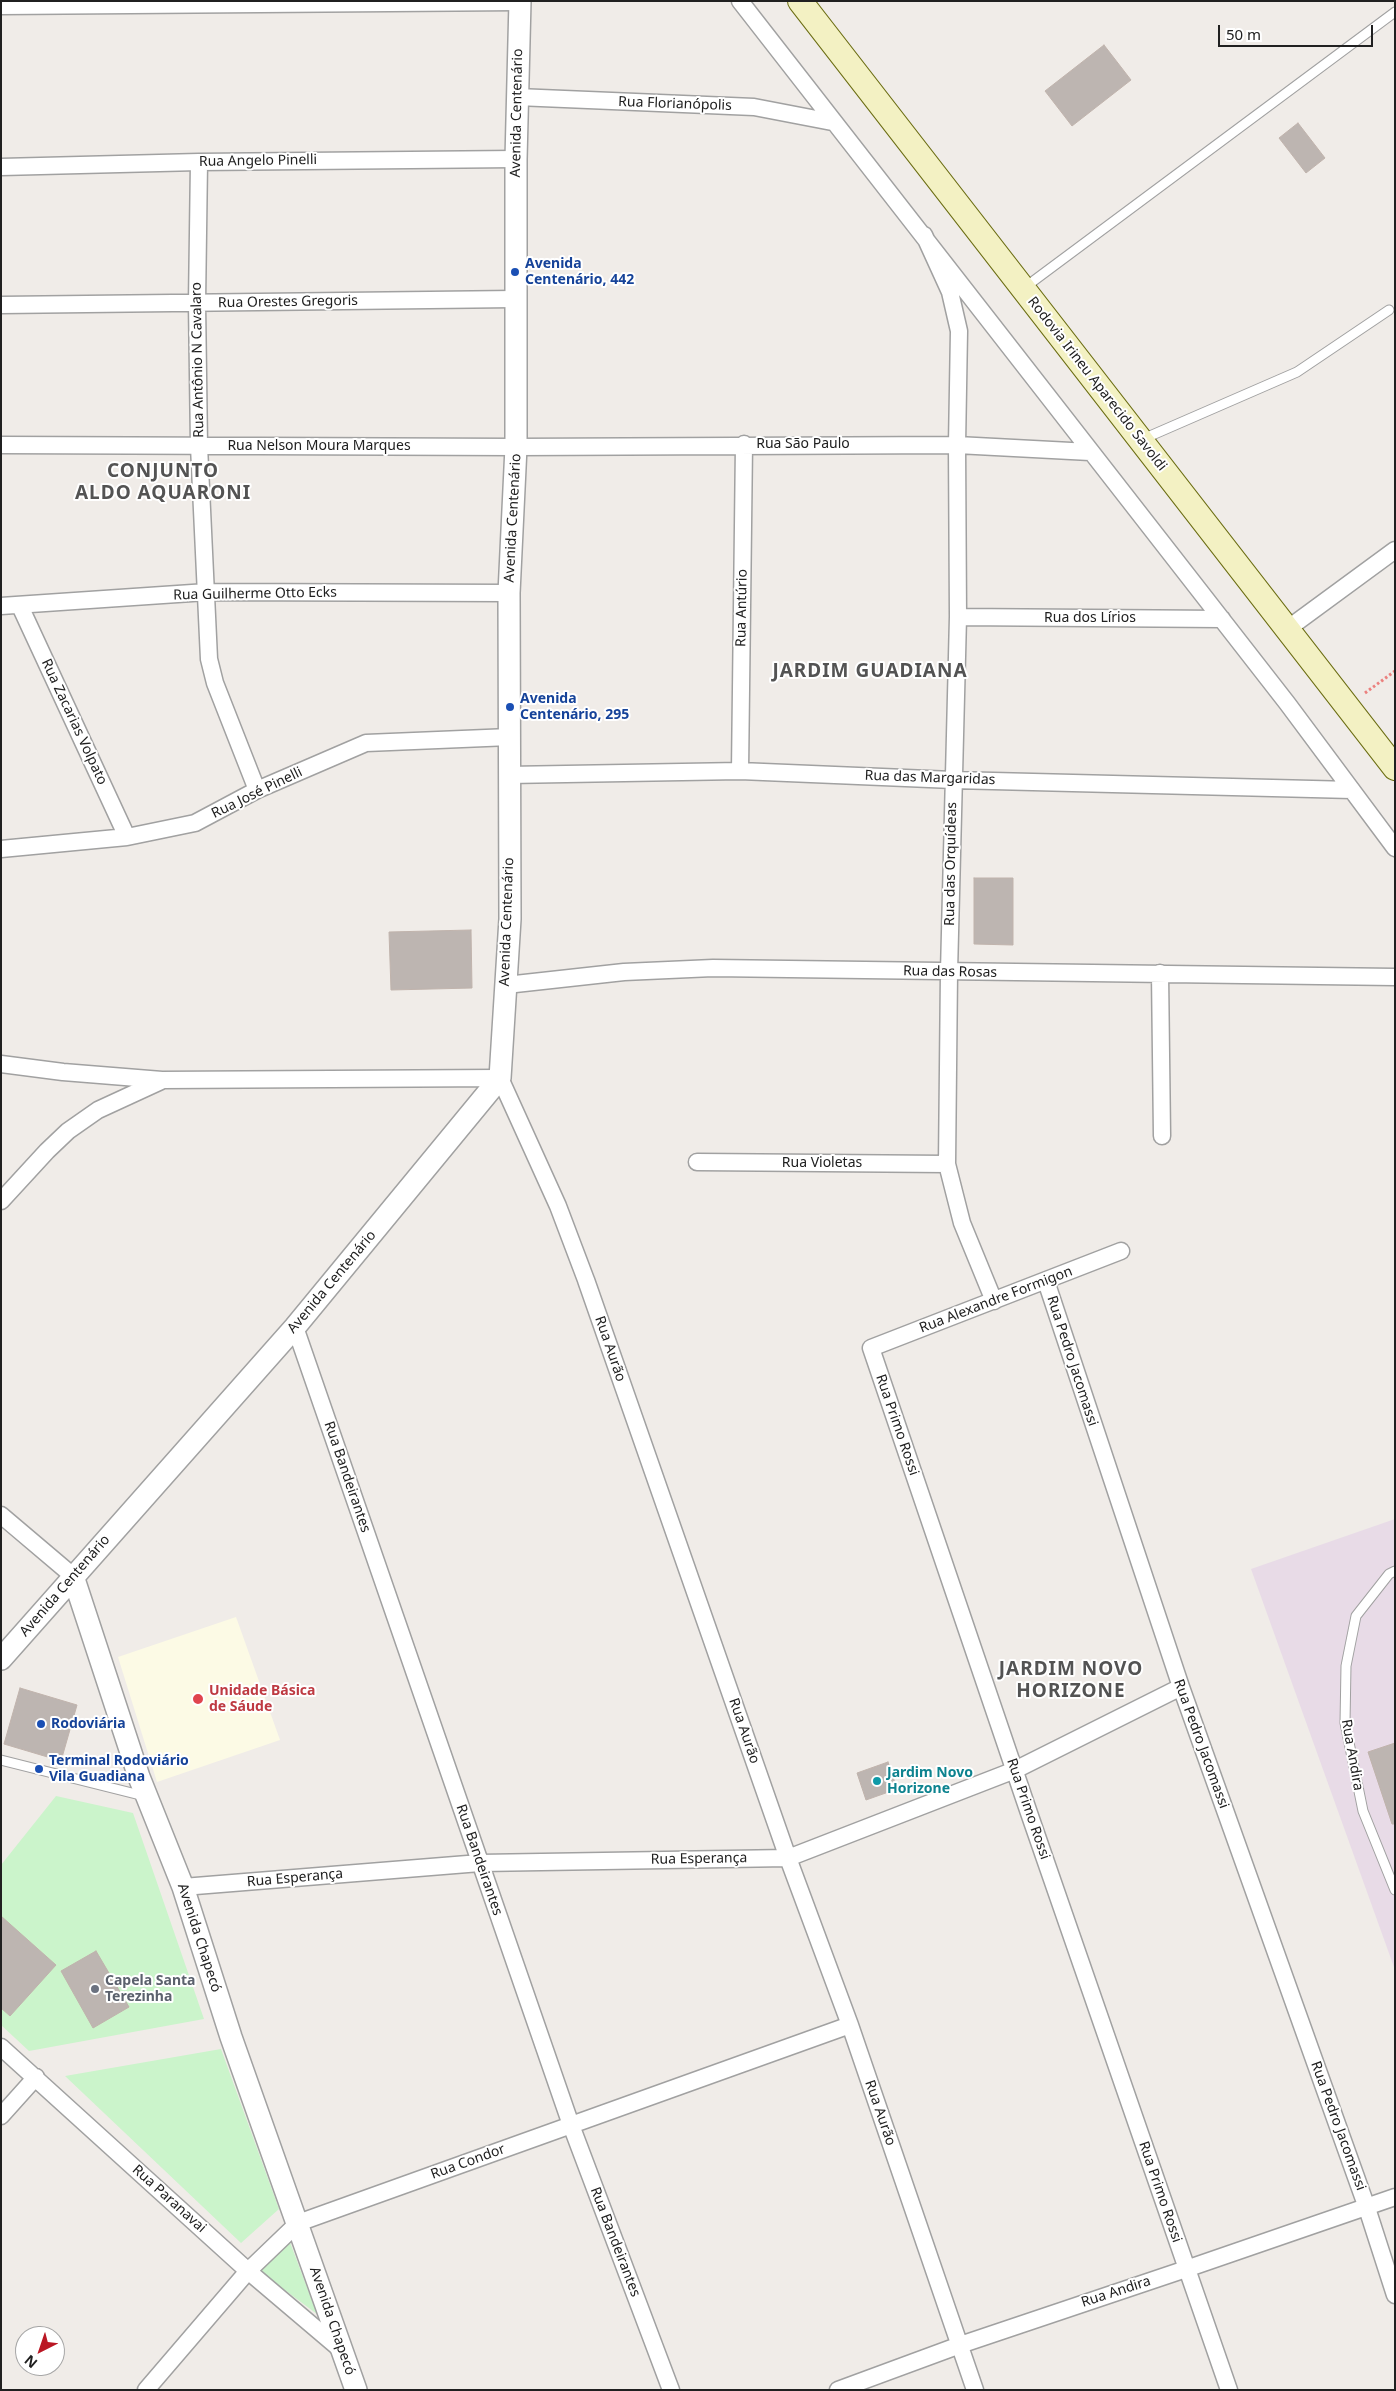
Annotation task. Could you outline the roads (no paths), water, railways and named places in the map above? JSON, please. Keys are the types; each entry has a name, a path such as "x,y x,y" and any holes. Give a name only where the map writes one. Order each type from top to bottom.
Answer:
{"main road":[{"name":"Rodovia Irineu Aparecido Savoldi","path":"800,1 1286,630 1395,768"}],"street":[{"path":"740,1 832,122 924,235 1090,452 1222,619 1395,848"},
{"path":"1,6 520,2"},
{"name":"Avenida Centenário","path":"1,1659 295,1327 500,1078 510,919 508,775 510,737 509,594 516,447 516,159 520,2"},
{"name":"Rua Florianópolis","path":"517,97 754,107 832,122"},
{"name":"Rua Angelo Pinelli","path":"1,167 199,162 516,159"},
{"name":"Rua Antônio N Cavalaro","path":"199,162 197,303 199,446 209,658 215,683 258,790"},
{"path":"924,235 950,292 959,331 957,444"},
{"name":"Rua Orestes Gregoris","path":"1,305 515,299"},
{"name":"Rua Antúrio","path":"740,771 744,444"},
{"name":"Rua São Paulo","path":"516,447 957,444 1090,452"},
{"name":"Rua das Orquídeas","path":"957,444 958,617 949,972 948,1164 962,1223 994,1301"},
{"name":"Rua Nelson Moura Marques","path":"1,445 516,447"},
{"path":"1286,630 1395,550"},
{"name":"Rua Guilherme Otto Ecks","path":"1,606 206,592 509,594"},
{"name":"Rua Zacarias Volpato","path":"20,606 127,837"},
{"name":"Rua dos Lírios","path":"958,617 1222,619"},
{"name":"Rua José Pinelli","path":"1,849 127,837 196,823 258,790 366,743 510,737"},
{"name":"Rua das Margaridas","path":"508,775 740,771 953,780 1352,790"},
{"name":"Rua das Rosas","path":"506,985 624,972 713,968 1395,977"},
{"path":"1160,973 1162,1136"},
{"path":"1,1064 63,1072 162,1080 500,1078"},
{"name":"Rua Aurão","path":"500,1078 558,1206 586,1280 788,1858 850,2025 975,2390"},
{"path":"1,1201 68,1131 98,1110 162,1080"},
{"name":"Rua Violetas","path":"696,1162 948,1164"},
{"name":"Rua Alexandre Formigon","path":"871,1348 1121,1251"},
{"name":"Rua Pedro Jacomassi","path":"1046,1280 1181,1687 1366,2205 1395,2295"},
{"name":"Rua Bandeirantes","path":"295,1327 571,2125 671,2390"},
{"name":"Rua Primo Rossi","path":"871,1348 1229,2390"},
{"path":"1,1515 73,1576"},
{"name":"Avenida Chapecó","path":"73,1576 146,1796 183,1887 232,2037 298,2223 340,2349 356,2390"},
{"name":"Rua Esperança","path":"183,1887 480,1863 788,1858 1015,1770 1181,1687"},
{"name":"Rua Condor","path":"146,2390 248,2271 298,2223 850,2025"},
{"name":"Rua Paranavai","path":"1,2047 248,2271 340,2349"},
{"path":"1,2116 36,2077"},
{"name":"Rua Andira","path":"838,2390 960,2345 1395,2196"}],"lane":[{"path":"1023,289 1395,12"},
{"path":"1140,440 1297,372 1389,310"},
{"name":"Rua Andira","path":"1395,1571 1389,1574 1356,1616 1346,1666 1345,1723 1363,1811 1395,1890"},
{"path":"1,1760 146,1796"}],"place":[{"name":"Avenida Centenário, 442","path":"515,272"},
{"name":"Avenida Centenário, 295","path":"510,707"},
{"name":"Unidade Básica de Sáude","path":"198,1699"},
{"name":"Rodoviária","path":"41,1724"},
{"name":"Terminal Rodoviário Vila Guadiana","path":"39,1769"},
{"name":"Jardim Novo Horizone","path":"877,1781"},
{"name":"Capela Santa Terezinha","path":"95,1989"}],"district":[{"name":"CONJUNTO ALDO AQUARONI","path":"163,483"},
{"name":"JARDIM GUADIANA","path":"870,672"},
{"name":"JARDIM NOVO HORIZONE","path":"1071,1681"}]}
